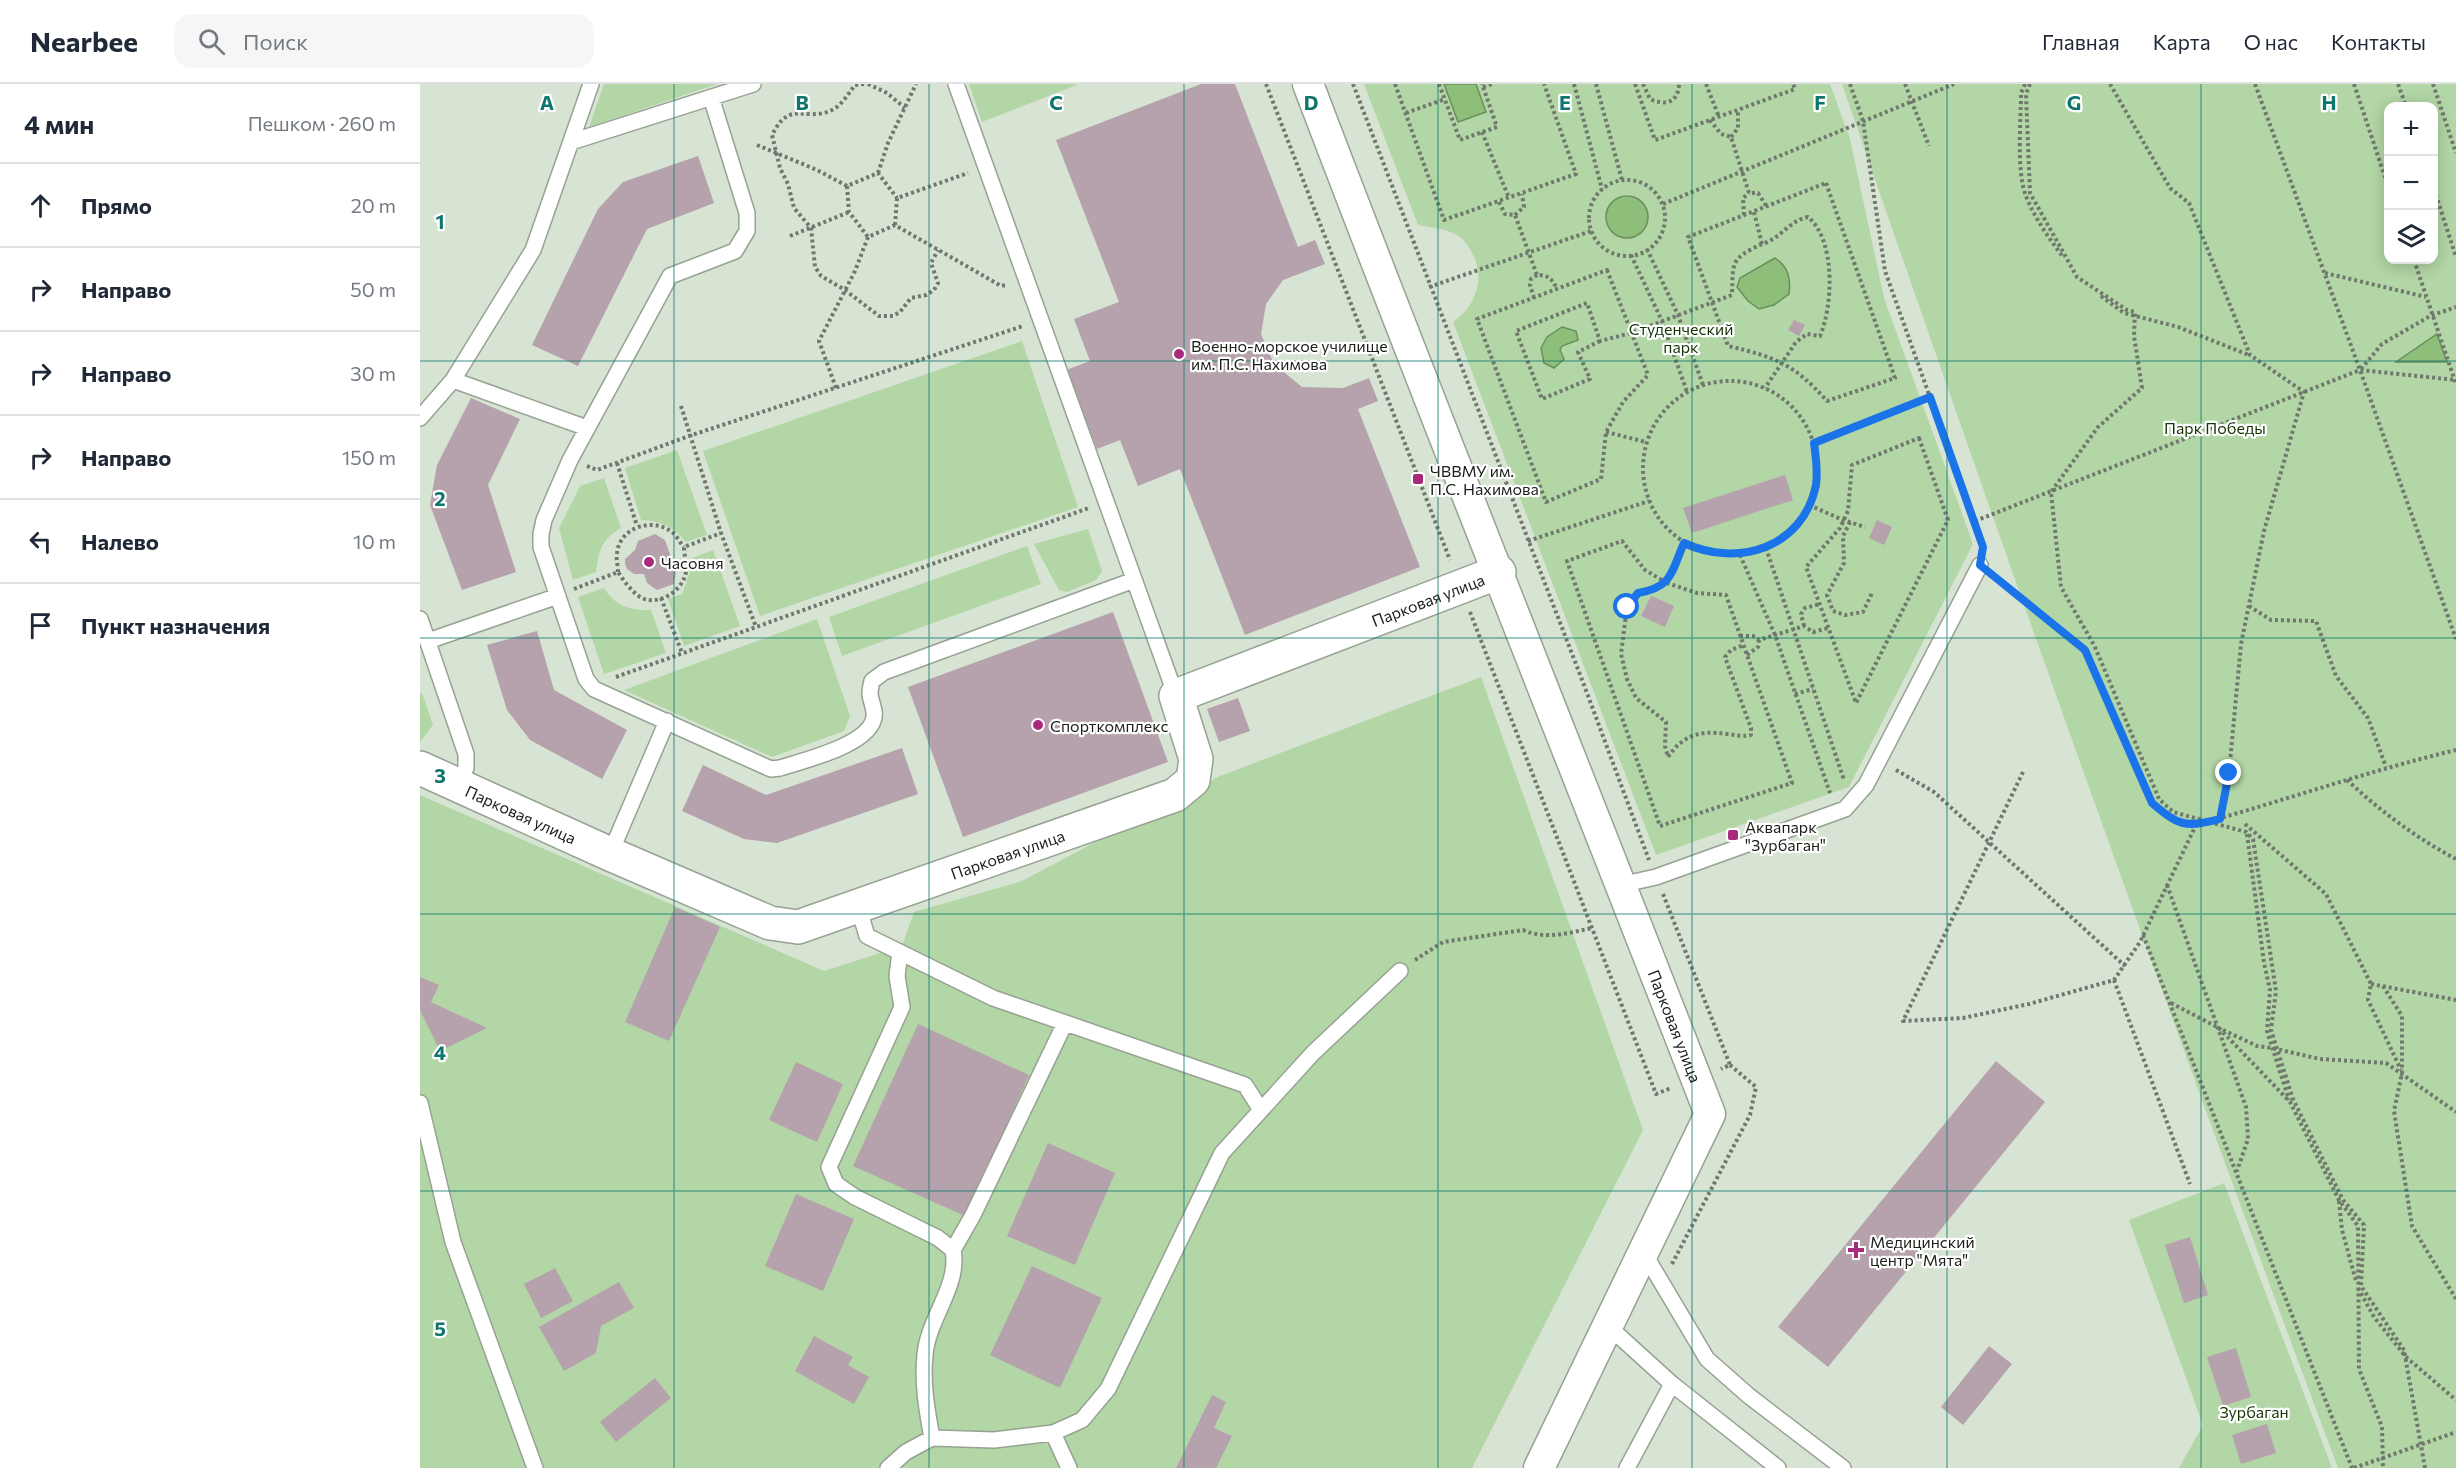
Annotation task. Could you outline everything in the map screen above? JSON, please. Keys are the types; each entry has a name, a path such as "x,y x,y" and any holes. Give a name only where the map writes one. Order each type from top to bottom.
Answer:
{"street":[{"name":"Парковая улица","path":"1308,84 1391,303 1499,572 1710,1114 1539,1468"},
{"name":"Парковая улица","path":"420,768 770,923 798,927 1175,795 1193,780 1196,759 1176,696 1499,572"}],"lane":[{"path":"420,418 453,380 533,249 591,84"},
{"path":"571,142 753,84"},
{"path":"957,84 1176,696"},
{"path":"711,97 747,213 747,231 735,250 670,276 570,459 544,520 541,534 542,547 586,678 594,689 762,765 780,768 852,742 866,734 874,720 870,693 872,681 884,672 1134,580"},
{"path":"453,380 587,428"},
{"path":"1620,885 1656,877 1845,809 1866,785 1980,565"},
{"path":"428,641 558,596"},
{"path":"420,618 466,754 466,768 457,785"},
{"path":"610,854 668,721"},
{"path":"858,906 867,936 993,998 1245,1085 1261,1110"},
{"path":"900,952 897,976 902,1007 830,1167 836,1184 855,1197 939,1238 953,1250 956,1263 951,1283 934,1320 925,1354 925,1403 932,1438"},
{"path":"888,1468 906,1452 932,1438 994,1440 1053,1433 1082,1420 1108,1389 1222,1153 1313,1053 1400,971"},
{"path":"953,1250 973,1215 1065,1023"},
{"path":"420,1103 453,1242 535,1468"},
{"path":"1644,1252 1707,1359 1749,1396 1843,1468"},
{"path":"1608,1326 1672,1384 1778,1468"},
{"path":"1628,1468 1672,1384"},
{"path":"1053,1433 1069,1468"}],"path":[{"path":"905,108 887,93 866,84 855,86 840,104 831,110 816,114 791,113 780,120 772,135 780,168 788,184 794,208 811,228 815,267 821,276 845,290 879,316 893,316 900,312 911,298 926,295 934,290 938,283 931,263 938,250"},
{"path":"847,186 878,173 888,143 916,84"},
{"path":"1353,84 1429,287 1730,1065 1756,1088 1750,1115 1662,1284"},
{"path":"1395,84 1444,220 1576,174 1544,84"},
{"path":"1439,84 1460,140 1497,127 1482,86 1492,84"},
{"path":"1574,84 1602,189"},
{"path":"1596,84 1622,180"},
{"path":"1635,84 1655,140 1795,89 1793,84"},
{"path":"1643,84 1650,99 1665,103 1671,102 1676,96 1679,84"},
{"path":"1706,84 1719,117"},
{"path":"1850,84 1863,122 1885,272 1975,521 1983,547 1980,565 2085,650 2152,803 2173,821 2196,825 2233,816 2385,767 2456,750"},
{"path":"1905,84 1929,146"},
{"path":"1662,204 1954,84"},
{"path":"2025,84 2021,93 2021,157 2025,194 2041,228 2077,277 2124,314 2178,327 2250,356 2304,392"},
{"path":"2030,84 2026,94 2030,193 2077,277"},
{"path":"2110,84 2170,188 2188,203 2250,356"},
{"path":"2255,84 2361,370 2456,639"},
{"path":"2354,84 2384,174"},
{"path":"2398,84 2405,102"},
{"path":"2433,84 2456,153"},
{"path":"1405,113 1444,99"},
{"path":"1731,137 1738,128 1738,110"},
{"path":"1710,120 1721,134 1731,137"},
{"path":"1482,132 1509,198"},
{"path":"1731,137 1749,193"},
{"path":"757,145 817,170 847,186"},
{"path":"897,198 986,167"},
{"path":"878,173 897,198 896,225"},
{"path":"1622,180 1635,180 1647,186 1662,204 1664,226 1660,236 1647,249 1631,255 1616,254 1605,249 1591,231 1589,219 1590,208 1602,189 1622,180"},
{"path":"1826,183 1895,378 1827,401 1808,380 1782,362 1764,354 1728,346 1688,237 1754,212 1826,183"},
{"path":"847,186 849,213 868,237"},
{"path":"1744,215 1743,198 1749,193 1758,193 1767,207"},
{"path":"1498,202 1504,214 1515,215 1524,207 1522,194"},
{"path":"2438,204 2456,257"},
{"path":"1754,212 1762,244"},
{"path":"790,236 849,213"},
{"path":"1515,215 1538,275"},
{"path":"1600,341 1587,303 1516,331 1542,399 1590,379 1578,352 1600,341 1631,333 1732,295 1732,267 1738,258 1762,244 1773,241 1801,218 1809,217 1816,223 1826,244 1830,303 1820,336 1807,333 1796,342 1765,388"},
{"path":"836,388 819,341 868,237 896,225"},
{"path":"896,225 1001,286 1027,280"},
{"path":"1429,287 1591,231"},
{"path":"1647,249 1678,315 1703,385"},
{"path":"1631,255 1662,321 1687,392"},
{"path":"1975,521 2361,370 2456,382 2415,264"},
{"path":"1607,270 1648,375 1623,402 1606,432 1601,479 1546,501 1478,319 1557,289 1607,270"},
{"path":"2325,273 2426,297"},
{"path":"1534,298 1530,285 1531,279 1538,275 1546,275 1557,289"},
{"path":"2361,370 2382,344 2432,315 2456,307"},
{"path":"2135,316 2134,336 2142,388 2098,427 2051,492 2061,587 2095,647 2158,799 2173,812 2246,832 2253,839 2276,991 2271,1030 2275,1048 2290,1102 2339,1200 2358,1226 2359,1369 2382,1427 2384,1468"},
{"path":"570,459 597,470 689,436 1041,320"},
{"path":"1724,381 1744,382 1765,388 1795,410 1814,443 1817,464 1816,485 1809,505 1791,529 1766,548 1740,555 1721,555 1702,551 1684,543 1670,532 1657,518 1648,501 1643,482 1642,462 1646,442 1655,422 1669,405 1687,392 1703,385 1724,381"},
{"path":"2220,819 2229,773 2241,644 2264,531 2304,392"},
{"path":"1814,443 1930,397"},
{"path":"681,406 721,534 756,627"},
{"path":"1606,432 1646,442"},
{"path":"1919,438 1948,520 1856,703 1820,604 1806,567 1840,528 1848,511 1852,465 1919,438"},
{"path":"617,463 637,526"},
{"path":"1528,541 1648,501"},
{"path":"594,689 616,676 1106,502"},
{"path":"1809,505 1865,527"},
{"path":"1850,522 1844,536 1844,562 1827,595 1833,610 1845,615 1863,612 1872,593"},
{"path":"656,525 672,532 684,547 686,574 676,592 661,598 653,601 640,598 618,572 617,553 622,539 637,526 656,525"},
{"path":"684,547 721,534"},
{"path":"1622,541 1645,570 1667,583 1696,593 1726,596 1792,783 1660,826 1567,561 1622,541"},
{"path":"1684,543 1667,583 1653,590 1638,593 1627,607 1621,654 1627,679 1636,698 1666,722 1665,746 1668,757 1676,745 1692,735 1718,733 1744,737 1751,735 1751,728 1725,657 1731,650 1744,645"},
{"path":"1766,548 1847,791"},
{"path":"1740,555 1774,635 1831,797"},
{"path":"558,596 618,572"},
{"path":"661,598 682,653"},
{"path":"1803,626 1801,614 1805,608 1820,604"},
{"path":"2249,606 2271,620 2316,621 2336,676 2368,718 2385,767"},
{"path":"1759,640 1803,626 1814,632 1828,628"},
{"path":"1740,636 1753,636 1759,640"},
{"path":"1747,655 1758,647 1759,640"},
{"path":"1795,694 1813,689"},
{"path":"1879,760 1934,792 2125,966"},
{"path":"2023,772 1903,1021 1963,1018 2029,1004 2114,980 2125,966 2143,934 2196,825"},
{"path":"2346,779 2371,803 2437,849 2456,859"},
{"path":"2233,816 2326,894 2371,984 2368,1000 2402,1073"},
{"path":"2245,824 2264,963 2270,990 2267,1030 2293,1099 2343,1200 2364,1225 2361,1286 2404,1350 2425,1468"},
{"path":"2167,884 2246,1107 2248,1139 2236,1171"},
{"path":"1400,971 1443,942 1523,930 1535,935 1558,936 1592,928"},
{"path":"2143,934 2353,1468 2456,1432"},
{"path":"2114,980 2190,1184"},
{"path":"2371,984 2456,1000"},
{"path":"2383,986 2402,1016 2402,1073 2394,1110 2412,1226 2456,1299"},
{"path":"2171,1003 2257,1046 2320,1059 2386,1063 2456,1112"},
{"path":"2219,1028 2290,1102"},
{"path":"1720,1069 1730,1065"},
{"path":"2339,1200 2342,1230 2357,1287 2374,1317 2406,1357 2456,1400"}],"green space":[{"path":"604,84 717,84 589,127"},
{"path":"969,84 1079,84 982,122"},
{"name":"Студенческий парк","path":"1364,84 1830,84 1850,139 1884,298 1973,544 1849,787 1656,855 1453,322 1470,305 1475,294 1478,284 1476,261 1471,250 1459,236 1418,225"},
{"name":"Парк Победы","path":"1842,84 2456,84 2456,1468 2338,1468 2024,604"},
{"path":"1022,341 1078,507 760,616 703,451"},
{"path":"677,450 707,535 686,542 666,525 641,520 625,468"},
{"path":"604,478 621,528 602,546 596,572 573,580 559,528 580,486"},
{"path":"1088,529 1102,571 1096,580 1067,592 1059,590 1034,544"},
{"path":"1027,546 1041,584 842,656 829,617"},
{"path":"713,550 740,626 684,646 668,599 682,594 690,572 690,559"},
{"path":"604,588 613,599 624,606 637,610 651,610 666,653 604,674 578,597"},
{"path":"817,619 850,716 844,731 772,757 624,690"},
{"path":"1481,677 1643,1130 1472,1468 420,1468 420,795 824,971 902,946 914,912 1022,881 1220,776"},
{"path":"420,693 422,693 433,725 420,742"},
{"name":"Зурбаган","path":"2224,1183 2332,1468 2179,1468 2203,1425 2129,1220"}],"shaded area":[{"path":"1444,84 1476,84 1486,112 1458,122"},
{"path":"1627,196 1642,202 1648,217 1642,232 1627,238 1612,232 1606,217 1612,202"},
{"path":"1775,258 1788,273 1789,294 1774,305 1759,309 1748,301 1737,287 1740,278"},
{"path":"1562,327 1576,331 1578,340 1562,346 1560,350 1564,359 1554,368 1544,363 1541,348 1547,337"},
{"path":"2437,334 2447,362 2396,362"}],"building":[{"name":"Военно-морское училище им. П.С. Нахимова","path":"1201,84 1235,84 1298,247 1315,240 1325,264 1283,280 1266,304 1261,334 1274,364 1302,387 1343,388 1369,378 1378,401 1358,409 1420,567 1245,635 1180,469 1138,486 1120,440 1097,449 1066,370 1090,361 1074,319 1119,302 1056,140"},
{"path":"698,156 714,203 647,229 578,366 532,345 598,209 623,182"},
{"path":"1794,320 1805,325 1799,336 1788,330"},
{"path":"471,398 520,419 488,485 516,572 462,590 430,505 437,465"},
{"path":"1785,475 1793,500 1692,533 1683,508"},
{"path":"1877,520 1892,527 1884,545 1869,538"},
{"name":"Часовня","path":"655,534 665,540 676,572 674,584 657,590 647,583 644,574 634,574 627,569 625,564 625,559 635,550 638,541"},
{"path":"1651,596 1674,606 1665,627 1641,616"},
{"name":"Спорткомплекс","path":"1113,612 1168,762 963,837 908,687"},
{"path":"537,631 554,690 627,730 602,779 530,740 507,710 487,645"},
{"path":"1238,698 1250,731 1219,742 1207,709"},
{"path":"902,748 918,794 777,843 744,839 682,811 703,765 766,795"},
{"path":"675,907 720,927 669,1041 625,1022"},
{"path":"420,977 439,985 431,1002 487,1028 440,1051 420,1010"},
{"path":"918,1024 1029,1075 965,1216 853,1166"},
{"path":"1996,1061 2045,1102 1828,1367 1778,1327"},
{"path":"796,1062 843,1084 817,1142 769,1120"},
{"path":"1048,1143 1115,1173 1075,1265 1007,1236"},
{"path":"796,1194 854,1219 823,1291 765,1266"},
{"path":"2190,1237 2208,1295 2184,1303 2165,1245"},
{"path":"1032,1266 1102,1298 1060,1388 990,1355"},
{"path":"555,1268 573,1301 541,1318 524,1284"},
{"path":"619,1282 634,1308 601,1326 596,1353 564,1371 539,1327"},
{"path":"814,1336 853,1357 848,1365 869,1377 854,1404 795,1371"},
{"path":"1989,1346 2012,1364 1963,1425 1941,1407"},
{"path":"2236,1348 2251,1397 2223,1406 2207,1357"},
{"path":"655,1378 671,1398 616,1442 600,1422"},
{"path":"1212,1395 1226,1402 1214,1428 1232,1436 1216,1468 1176,1468"},
{"path":"2267,1424 2276,1453 2241,1464 2232,1435"}],"place":[{"name":"Военно-морское училище им. П.С. Нахимова","path":"1179,354"},
{"name":"ЧВВМУ им. П.С. Нахимова","path":"1418,479"},
{"name":"Часовня","path":"649,562"},
{"name":"Спорткомплекс","path":"1038,725"},
{"name":"Аквапарк \"Зурбаган\"","path":"1733,835"},
{"name":"Медицинский центр \"Мята\"","path":"1856,1250"}],"route":[{"path":"1627,607 1638,593 1653,590 1667,583 1684,543 1702,551 1721,555 1740,555 1766,548 1784,537 1809,505 1816,485 1817,464 1814,443 1930,397 1983,547 1980,565 2085,650 2152,803 2173,821 2196,825 2220,819 2229,773"}]}
